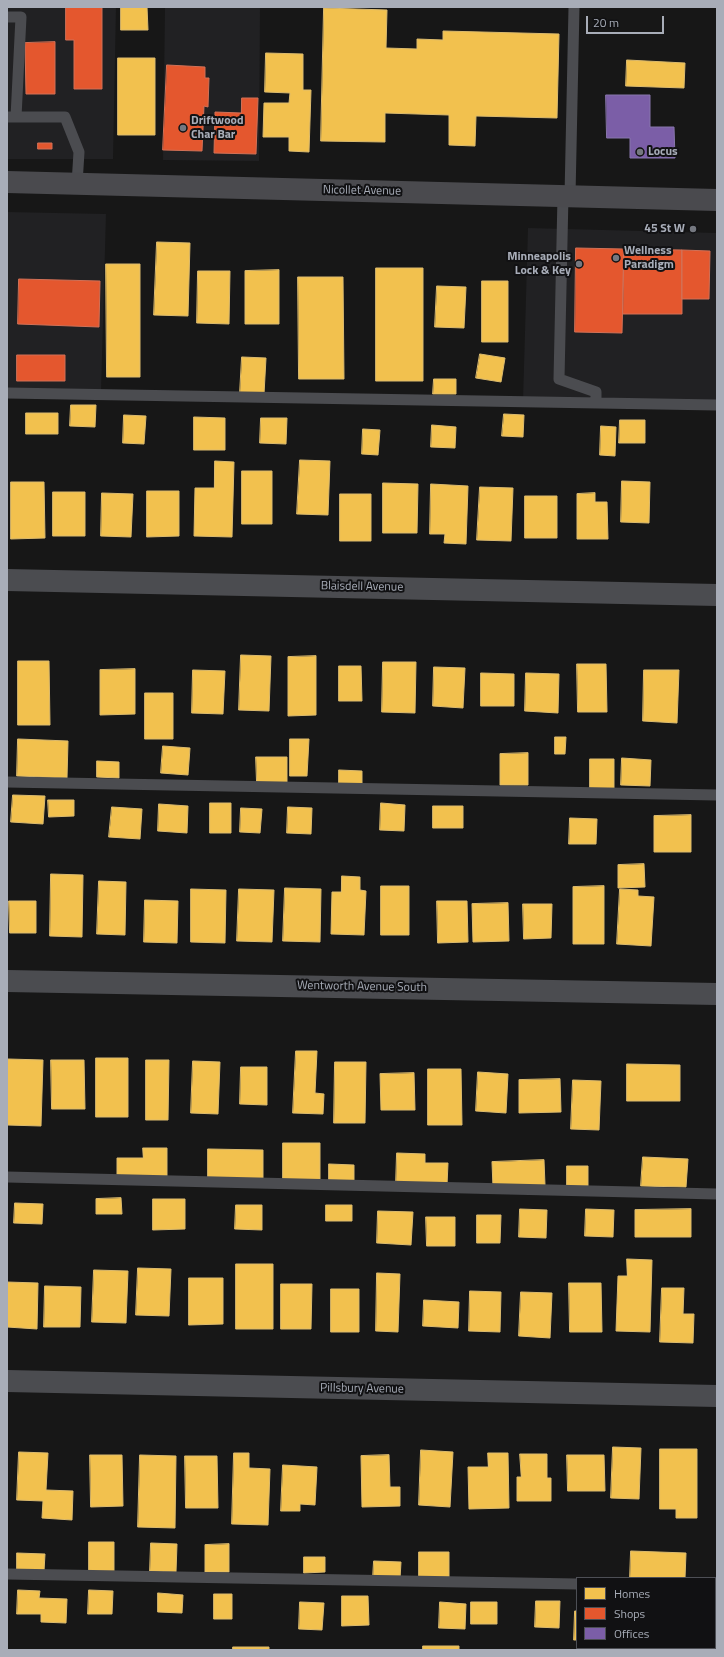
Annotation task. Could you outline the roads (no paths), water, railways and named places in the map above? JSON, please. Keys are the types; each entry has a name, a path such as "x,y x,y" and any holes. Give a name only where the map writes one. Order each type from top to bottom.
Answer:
{"main road":[{"name":"Nicollet Avenue","path":"7,182 717,200"}],"street":[{"name":"Blaisdell Avenue","path":"7,580 717,595"},
{"name":"Wentworth Avenue South","path":"7,981 717,994"},
{"name":"Pillsbury Avenue","path":"7,1382 717,1396"}],"lane":[{"path":"574,7 559,379 596,392 596,403"},
{"path":"7,17 21,17 12,117 65,117 78,152 77,184"},
{"path":"7,393 717,405"},
{"path":"7,782 717,796"},
{"path":"7,1177 717,1194"},
{"path":"7,1574 576,1584"}],"place":[{"name":"Driftwood Char Bar","path":"183,128"},
{"name":"Locus","path":"640,152"},
{"name":"45 St W","path":"693,229"},
{"name":"Wellness Paradigm","path":"616,258"},
{"name":"Minneapolis Lock & Key","path":"579,264"}]}
